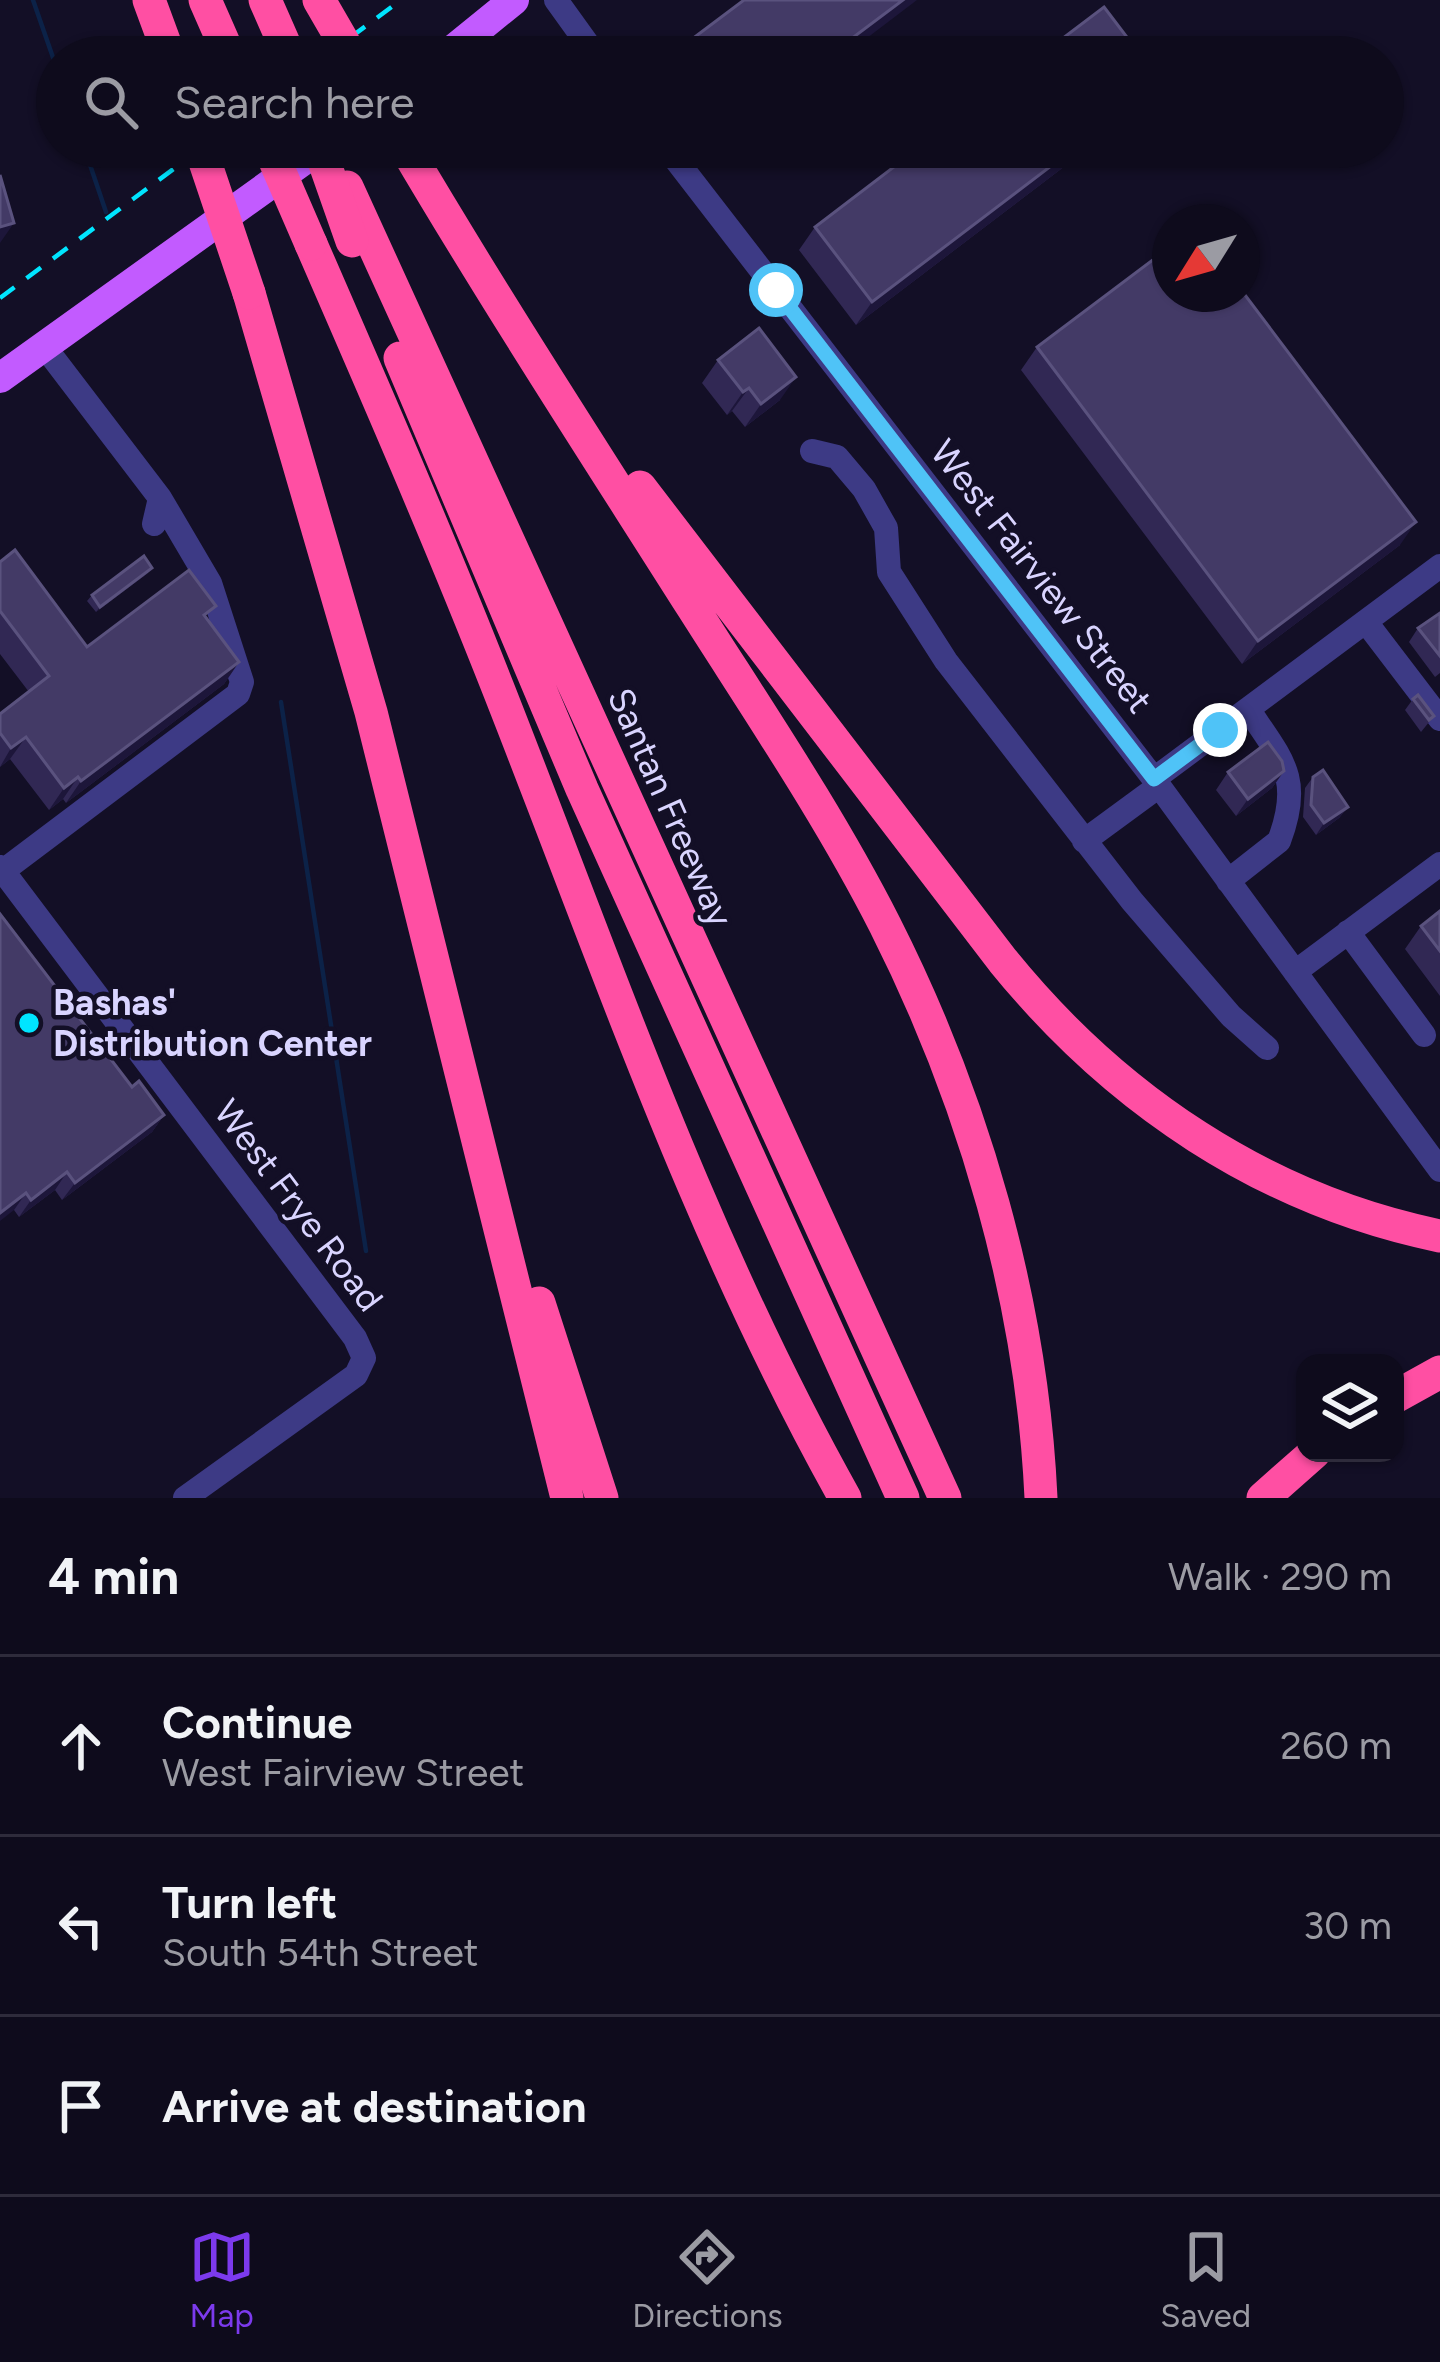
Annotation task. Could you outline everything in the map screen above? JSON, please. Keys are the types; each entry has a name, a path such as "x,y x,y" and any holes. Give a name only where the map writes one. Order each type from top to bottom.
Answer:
{"highway":[{"path":"149,0 162,36"},
{"path":"205,0 221,36"},
{"path":"319,0 340,36"},
{"path":"207,168 348,627 567,1498"},
{"path":"278,168 498,687 686,1173 758,1331 845,1498"},
{"path":"332,168 555,728 889,1489"},
{"path":"417,168 819,808 910,977 954,1084 997,1222 1027,1366 1040,1498"},
{"name":"Santan Freeway","path":"359,236 945,1498"},
{"path":"510,320 614,449 706,577 992,947 1070,1037 1144,1102 1232,1159 1323,1202 1440,1236"},
{"path":"399,446 513,679 889,1489"},
{"path":"470,1109 510,1213 602,1498"},
{"path":"1404,1392 1440,1372"},
{"path":"1263,1498 1304,1462"}],"main road":[{"path":"470,36 514,0"},
{"path":"0,378 294,168"}],"street":[{"path":"556,0 582,36"},
{"name":"West Fairview Street","path":"682,168 1156,783 1440,1169"},
{"path":"2,869 238,694 242,682 210,583 160,498 44,346"},
{"path":"812,451 837,458 864,489 886,527 889,572 946,661 1084,842 1232,1016 1267,1048"},
{"path":"154,524 160,498"},
{"path":"1084,842 1248,709 1440,566"},
{"path":"1371,618 1440,691"},
{"path":"1371,618 1440,719"},
{"path":"1228,881 1280,841 1291,784 1282,760 1248,709"},
{"path":"1295,972 1440,864"},
{"name":"West Frye Road","path":"2,869 356,1338 364,1358 356,1375 185,1498"},
{"path":"1348,932 1424,1035"}],"building":[{"path":"744,0 903,0 855,36 696,36"},
{"path":"1104,7 1126,36 1066,36"},
{"path":"892,168 1048,168 872,302 815,227"},
{"path":"0,175 14,223 0,227"},
{"path":"1152,261 1152,312 1258,312 1416,522 1258,641 1037,347"},
{"path":"759,328 796,377 761,404 749,388 743,392 718,360"},
{"path":"15,550 87,647 189,570 216,606 204,615 239,662 81,781 78,777 64,788 26,737 11,748 0,733 0,714 49,676 0,611 0,562"},
{"path":"144,556 152,568 100,607 92,595"},
{"path":"1440,613 1440,656 1418,628"},
{"path":"1418,695 1434,716 1429,720 1413,699"},
{"path":"1268,742 1284,771 1248,799 1228,772"},
{"path":"1323,770 1348,807 1324,823 1311,805 1313,777"},
{"path":"1440,911 1440,951 1421,926"},
{"name":"Bashas' Distribution Center","path":"0,914 132,1087 139,1081 164,1115 75,1183 67,1172 31,1200 26,1193 0,1213"}],"waterway":[{"path":"33,0 46,36"},
{"path":"91,168 106,212"},
{"path":"281,702 366,1251"}],"railway":[{"path":"352,36 401,0"},
{"path":"0,298 175,168"}],"place":[{"name":"Bashas' Distribution Center","path":"29,1023"}],"route":[{"path":"776,290 1154,779 1220,730"}]}
